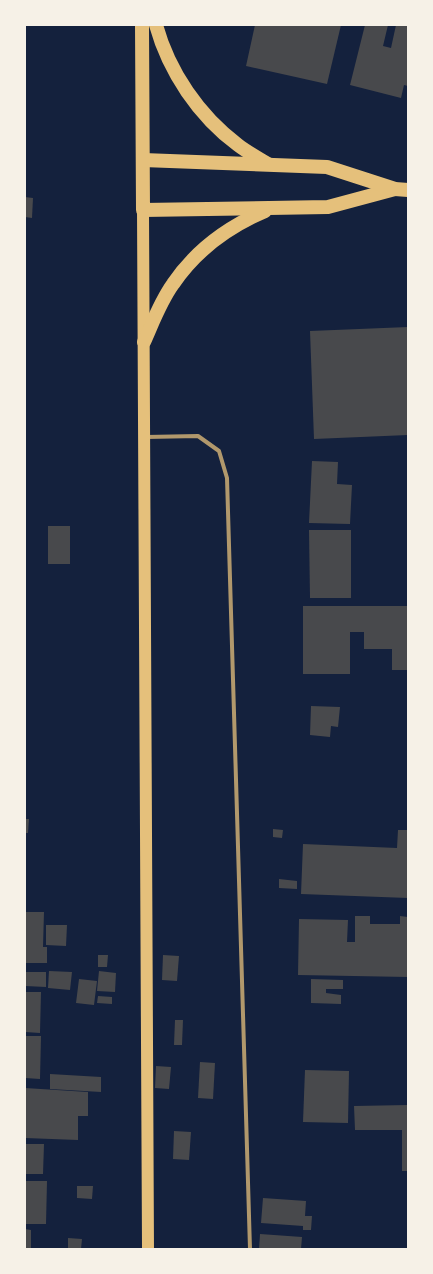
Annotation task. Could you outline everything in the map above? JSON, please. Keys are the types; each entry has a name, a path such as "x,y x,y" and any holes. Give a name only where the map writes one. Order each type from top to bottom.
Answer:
{"highway":[{"path":"142,25 143,210 328,206 402,190"},
{"path":"156,25 170,63 188,94 211,122 238,145 268,164"},
{"path":"143,160 326,168 402,190"},
{"path":"144,342 157,311 173,284 193,259 217,238 244,220 273,208"}],"main road":[{"path":"143,210 148,1249"}],"lane":[{"path":"143,437 198,436 219,451 227,478 250,1249"}],"building":[{"path":"255,25 341,25 327,84 246,66"},
{"path":"365,25 388,25 383,46 391,48 396,25 408,25 408,86 404,85 401,98 350,85"},
{"path":"25,197 33,198 32,218 25,217"},
{"path":"408,327 408,435 314,439 310,331"},
{"path":"312,461 338,462 337,484 352,485 350,524 309,523"},
{"path":"48,526 70,526 70,564 48,564"},
{"path":"309,530 351,530 351,598 310,598"},
{"path":"303,606 408,606 408,670 392,670 392,649 364,649 364,632 350,632 350,674 303,674"},
{"path":"311,706 340,707 338,727 331,726 330,737 310,735"},
{"path":"25,819 29,819 28,833 25,833"},
{"path":"273,829 283,830 282,838 273,837"},
{"path":"398,830 408,830 408,898 301,894 303,844 397,848"},
{"path":"279,879 297,881 297,889 279,888"},
{"path":"25,912 44,912 43,947 47,947 47,963 25,963"},
{"path":"355,916 370,916 370,924 400,924 400,916 408,917 408,977 298,975 299,919 348,920 347,942 355,942"},
{"path":"46,925 67,925 66,946 46,945"},
{"path":"98,955 108,955 107,967 98,967"},
{"path":"163,955 179,956 177,981 162,980"},
{"path":"49,971 72,972 70,990 48,988"},
{"path":"99,971 116,973 115,992 97,991"},
{"path":"25,972 46,972 46,987 25,986"},
{"path":"79,979 97,981 94,1005 76,1003"},
{"path":"311,979 343,980 343,989 326,989 326,993 341,995 341,1004 311,1003"},
{"path":"25,992 41,992 40,1033 25,1032"},
{"path":"98,996 112,997 112,1004 97,1003"},
{"path":"175,1020 183,1020 182,1045 174,1045"},
{"path":"25,1036 41,1036 40,1079 25,1078"},
{"path":"200,1062 215,1063 213,1099 198,1098"},
{"path":"156,1066 171,1067 169,1089 155,1088"},
{"path":"305,1070 349,1071 348,1123 303,1122"},
{"path":"50,1074 101,1077 101,1092 50,1089"},
{"path":"25,1088 88,1092 88,1116 78,1116 78,1140 25,1138"},
{"path":"408,1105 408,1171 402,1171 402,1130 355,1130 354,1106"},
{"path":"174,1131 191,1132 189,1160 173,1159"},
{"path":"25,1144 44,1144 43,1174 25,1174"},
{"path":"25,1181 47,1181 46,1224 25,1224"},
{"path":"77,1186 93,1186 92,1199 77,1198"},
{"path":"263,1198 306,1201 305,1216 312,1216 311,1230 303,1230 303,1226 261,1223"},
{"path":"25,1229 31,1230 31,1249 25,1249"},
{"path":"260,1234 302,1237 301,1249 259,1249"},
{"path":"68,1238 82,1239 81,1249 68,1249"}]}
